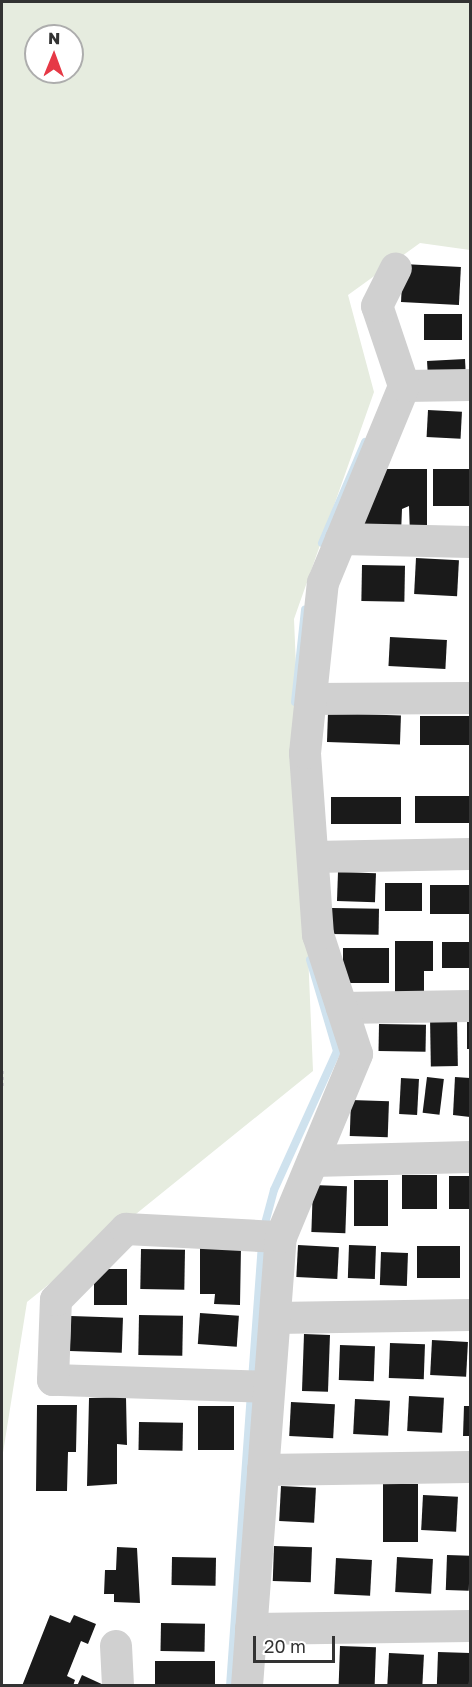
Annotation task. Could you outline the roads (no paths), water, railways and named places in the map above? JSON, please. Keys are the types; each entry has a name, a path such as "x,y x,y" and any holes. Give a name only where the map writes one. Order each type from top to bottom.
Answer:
{"street":[{"path":"247,1686 281,1237 357,1054 318,935 305,753 323,583 404,386 377,306 396,268"},
{"path":"404,386 471,386"},
{"path":"341,539 471,542"},
{"path":"311,699 471,698"},
{"path":"313,857 471,854"},
{"path":"342,1008 471,1006"},
{"path":"313,1161 471,1157"},
{"path":"268,1387 53,1380 56,1300 126,1229 281,1237"},
{"path":"274,1318 471,1315"},
{"path":"262,1470 471,1467"},
{"path":"252,1629 471,1626"},
{"path":"116,1647 118,1686"}],"waterway":[{"path":"322,543 365,442"},
{"path":"295,702 305,610"},
{"path":"252,1380 263,1231 274,1190 337,1051 310,960"},
{"path":"230,1686 251,1393"}]}
